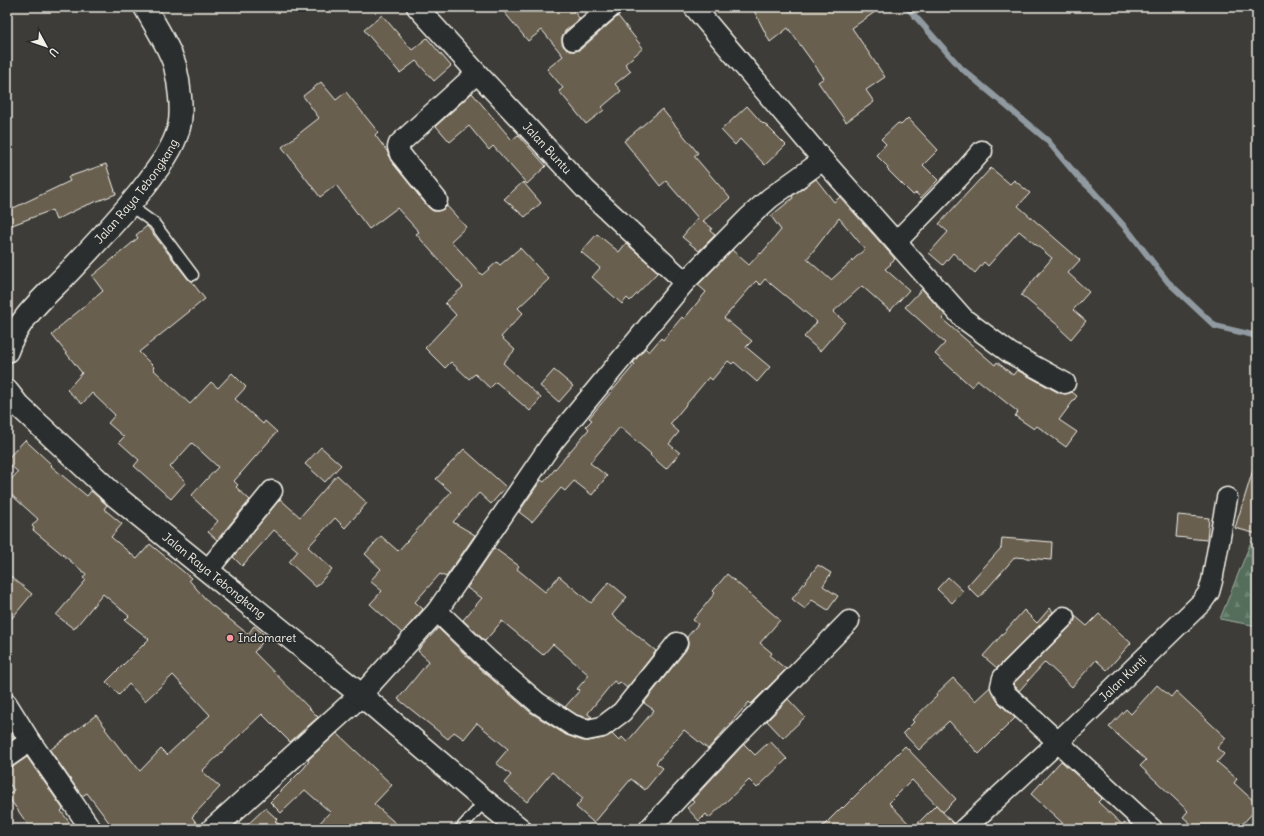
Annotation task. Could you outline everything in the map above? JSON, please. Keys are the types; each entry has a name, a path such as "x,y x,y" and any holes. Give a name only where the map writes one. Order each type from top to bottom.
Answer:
{"main road":[{"name":"Jalan Raya Tebongkang","path":"7,351 16,332 32,309 81,259 130,205 168,154 176,138 180,125 180,97 175,65 145,7"},
{"name":"Jalan Raya Tebongkang","path":"7,391 18,405 113,494 361,694 485,801 520,829"},
{"path":"213,829 361,694"}],"street":[{"name":"Jalan Buntu","path":"418,7 586,190 685,282"},
{"path":"573,40 611,7"},
{"path":"694,7 823,160 964,319 1010,353 1065,383"},
{"path":"437,200 400,154 398,147 399,144 477,73"},
{"path":"896,242 961,175 982,151"},
{"path":"361,694 437,611 552,443 685,282 748,218 770,198 823,160"},
{"path":"207,571 272,491"},
{"name":"Jalan Kunti","path":"964,829 1058,742 1202,602 1209,592 1212,581 1227,498"},
{"path":"437,611 488,660 538,703 572,725 587,730 602,727 622,712 677,643"},
{"path":"1064,617 1002,678 1000,686 1007,695 1152,829"},
{"path":"649,829 732,740 849,621"},
{"path":"7,704 30,741 91,829"},
{"path":"7,757 30,741"}],"lane":[{"path":"130,205 154,223 193,275"},
{"path":"460,829 485,801"}],"green space":[{"path":"1251,542 1257,543 1257,626 1220,619"}],"building":[{"path":"500,7 570,7 580,19 565,31 562,37 564,47 570,51 581,49 618,16 643,48 625,64 631,71 615,84 621,91 602,107 604,110 586,124 559,91 563,88 547,69 563,56 542,30 528,41"},
{"path":"752,7 882,7 852,28 885,77 866,90 874,102 846,122 818,82 824,78 788,28 770,42"},
{"path":"382,15 412,50 427,38 451,66 434,81 416,61 400,73 364,30"},
{"path":"321,82 336,100 346,92 378,132 375,135 387,151 391,161 428,207 433,211 438,211 447,206 466,227 451,241 482,275 497,262 500,265 520,248 549,279 518,308 523,313 501,337 515,350 503,363 541,398 530,411 496,382 490,388 475,374 469,379 451,362 445,368 425,348 456,315 445,303 463,287 416,234 419,232 397,208 369,229 336,185 320,197 282,147 319,118 303,96"},
{"path":"472,93 512,140 518,135 546,166 527,184 493,146 489,150 469,126 450,142 436,126"},
{"path":"747,106 763,124 764,123 786,145 765,165 740,139 735,145 721,130"},
{"path":"662,109 698,153 694,156 730,198 703,221 712,228 710,231 715,235 699,251 682,237 698,218 666,181 660,186 624,141"},
{"path":"908,118 938,150 923,165 938,180 921,198 916,193 913,195 887,169 888,167 876,155 886,144 881,139 898,123 901,125"},
{"path":"106,164 116,194 82,207 56,220 52,210 7,227 7,211 70,181 68,177"},
{"path":"991,168 1010,184 1014,180 1030,193 1018,206 1080,260 1068,273 1089,292 1073,310 1086,321 1071,339 1059,328 1060,327 1021,295 1052,258 1019,231 988,266 984,262 975,273 953,253 943,265 929,253 948,232 939,224"},
{"path":"816,179 834,202 840,197 895,259 885,269 909,290 890,311 862,286 833,312 845,322 820,351 804,337 817,322 765,279 760,285 756,281 724,318 752,341 746,347 770,367 757,382 734,362 732,364 728,361 712,380 709,377 670,424 679,432 669,444 680,453 666,469 620,427 590,463 607,476 592,495 574,481 565,491 561,488 532,522 519,512 541,480 544,482 589,429 586,426 592,420 589,418 635,364 633,363 645,348 649,352 661,338 663,340 682,317 684,319 706,292 698,285 732,250 749,265 760,253 761,254 781,230 771,216 793,198 792,196","holes":["839,218 865,249 831,280 807,259"]},
{"path":"523,182 541,203 525,217 504,199"},
{"path":"147,226 205,299 139,352 154,367 153,369 190,404 211,382 218,388 232,373 246,387 235,399 263,424 265,421 277,432 234,481 238,485 236,487 250,500 217,540 208,532 218,521 191,496 218,467 192,443 170,467 186,482 171,499 134,466 139,460 119,442 124,437 108,423 115,415 92,393 82,404 67,390 82,373 52,335 59,329 58,328 103,291 92,276 138,238 136,235"},
{"path":"597,234 619,252 626,243 658,272 630,301 627,298 622,304 592,277 600,268 581,252"},
{"path":"922,289 945,315 942,319 995,365 997,362 1013,375 1017,370 1059,393 1066,394 1072,392 1077,396 1059,420 1077,432 1066,447 1037,426 1034,429 1015,416 1018,412 978,380 972,387 935,354 945,343 905,307"},
{"path":"554,370 573,386 559,402 540,386"},
{"path":"25,440 52,465 51,466 87,496 91,491 107,505 104,509 122,524 111,537 137,559 150,544 191,578 189,580 209,603 248,634 254,626 267,637 254,652 318,717 290,742 262,714 202,771 220,787 192,817 201,829 114,829 87,793 82,796 50,750 96,715 125,755 126,753 140,771 161,749 167,755 210,715 173,675 145,701 129,684 119,695 106,682 149,639 125,620 129,616 103,594 74,629 56,615 86,580 83,578 86,574 33,530 34,528 32,526 38,519 7,491 7,484 18,472 7,462 7,459"},
{"path":"321,447 341,465 325,482 305,464"},
{"path":"464,449 506,487 491,504 479,493 453,522 475,535 446,577 440,574 415,602 423,609 402,633 370,604 382,591 370,581 381,569 365,554 381,536 398,551 451,492 436,479"},
{"path":"1253,470 1257,471 1257,534 1235,528"},
{"path":"337,475 367,503 345,528 335,518 308,547 332,569 316,587 289,562 298,551 274,530 242,566 233,557 280,499 300,517"},
{"path":"1178,515 1209,518 1207,540 1176,537"},
{"path":"1002,538 1052,542 1051,560 1015,557 979,598 967,586 1001,548"},
{"path":"494,548 519,566 517,569 545,592 559,576 591,603 609,582 627,597 612,615 656,651 627,688 620,682 618,684 614,681 588,713 592,717 588,718 577,715 565,707 580,690 577,689 589,675 553,644 543,655 502,621 485,641 463,620 482,598 467,588"},
{"path":"818,565 831,573 823,586 838,596 828,610 812,600 805,609 792,599"},
{"path":"7,573 32,594 7,624"},
{"path":"727,574 780,620 760,643 772,653 770,656 786,669 751,704 749,702 708,749 684,730 656,763 663,768 645,790 631,779 594,823 576,807 583,798 552,772 527,802 504,783 511,775 496,763 508,749 477,723 464,739 454,732 448,739 398,699 429,661 418,651 438,628 480,669 530,712 566,735 583,741 589,741 604,738 612,734 619,741 622,737 627,742 654,710 644,703 686,650 688,644 687,637 698,624 693,620 715,593 713,591"},
{"path":"948,577 963,591 952,603 937,589"},
{"path":"1050,608 1053,612 997,668 983,656 1024,610 1037,623"},
{"path":"1099,614 1131,643 1107,670 1096,660 1072,687 1045,662 1019,691 1013,684 1072,625 1075,620 1075,616 1087,626"},
{"path":"953,678 975,701 990,687 998,702 1015,718 979,754 949,721 919,750 903,733 914,722 912,720"},
{"path":"1157,685 1171,697 1176,691 1226,738 1217,748 1224,754 1217,762 1237,779 1234,783 1257,804 1257,808 1238,829 1197,829 1183,817 1188,811 1140,766 1146,760 1109,727 1126,709 1131,714"},
{"path":"788,699 805,717 783,738 767,721"},
{"path":"7,727 14,738 7,743"},
{"path":"337,733 392,785 374,804 402,829 314,829 330,812 305,790 281,813 270,802 304,768 309,761 308,760"},
{"path":"770,741 787,759 757,788 749,780 709,818 706,814 699,821 687,808 694,802 692,800 744,744 755,755"},
{"path":"905,746 956,799 943,812 912,780 889,803 913,828 936,805 954,824 953,829 820,829 842,807 843,808"},
{"path":"27,757 63,809 61,811 74,829 31,829 7,795 14,790 7,781 7,768 14,766"},
{"path":"1061,761 1102,798 1098,802 1127,829 1069,829 1031,794"},
{"path":"265,808 277,819 275,821 284,829 243,829"}],"waterway":[{"path":"907,7 961,68 1047,140 1078,177 1092,190 1131,234 1168,282 1215,326 1257,336"}],"place":[{"name":"Indomaret","path":"230,638"}]}
